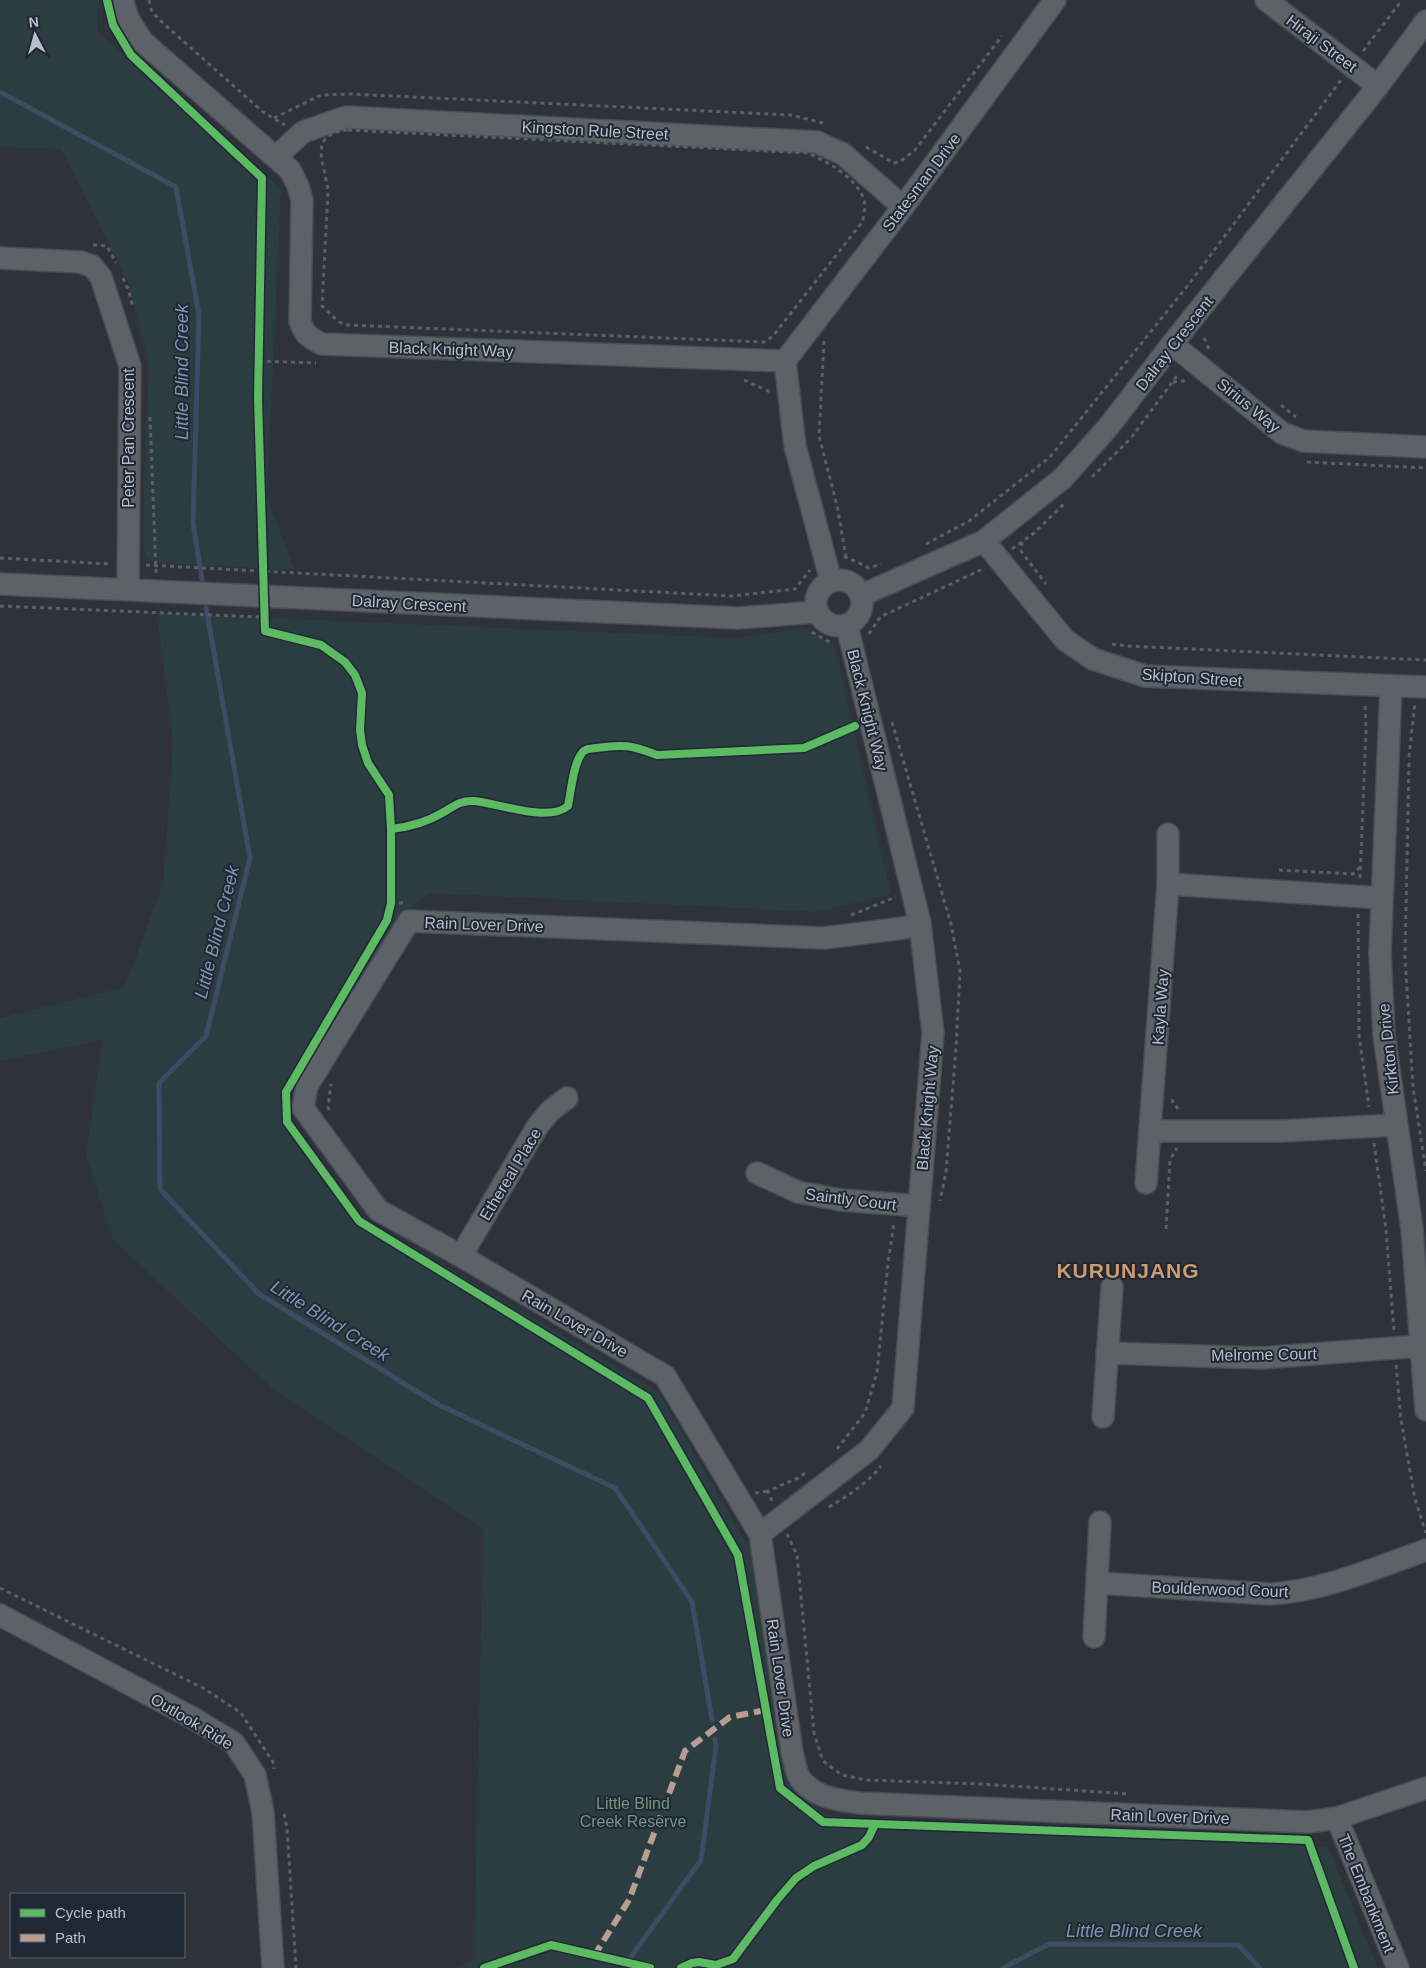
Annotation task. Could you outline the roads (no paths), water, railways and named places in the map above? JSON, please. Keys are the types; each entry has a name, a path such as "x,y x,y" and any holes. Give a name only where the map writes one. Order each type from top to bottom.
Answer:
{"street":[{"name":"Black Knight Way","path":"124,0 124,6 132,24 143,42 290,170 302,200 300,321 303,332 310,339 322,344 785,362"},
{"name":"Statesman Drive","path":"785,362 903,207 1055,0"},
{"name":"Hiraji Street","path":"1266,0 1378,86"},
{"name":"Dalray Crescent","path":"862,595 984,541 1063,478 1109,426 1378,86 1426,20"},
{"name":"Kingston Rule Street","path":"276,157 303,132 346,117 817,142 842,154 903,207"},
{"name":"Peter Pan Crescent","path":"0,258 80,262 92,266 101,277 130,366 118,564 128,589"},
{"name":"Sirius Way","path":"1172,344 1282,433 1304,441 1426,447"},
{"path":"785,362 796,446 818,569 820,590 816,597 817,612 821,618 832,626 849,634 862,610 862,595 858,589 846,580 818,569"},
{"name":"Skipton Street","path":"984,541 990,568 1066,640 1093,659 1154,677 1391,686 1421,692"},
{"name":"Dalray Crescent","path":"0,584 738,618 817,612"},
{"name":"Black Knight Way","path":"760,1534 869,1450 903,1408 933,1033 849,634"},
{"name":"Kirkton Drive","path":"1391,686 1380,953 1384,1035 1396,1125 1419,1229 1421,1346 1426,1410"},
{"name":"Kayla Way","path":"1146,1183 1168,884 1168,834"},
{"path":"1168,884 1382,898"},
{"name":"Rain Lover Drive","path":"912,926 824,938 409,921 307,1086 303,1108 378,1210 461,1256 665,1376 760,1534 792,1752 798,1774 809,1789 833,1799 859,1803 1308,1822 1337,1818 1426,1788"},
{"name":"Ethereal Place","path":"461,1256 537,1126 550,1111 566,1098"},
{"path":"1151,1131 1281,1132 1371,1139 1396,1125"},
{"name":"Saintly Court","path":"757,1173 798,1192 841,1200 920,1206"},
{"path":"1103,1417 1112,1287"},
{"name":"Melrome Court","path":"1107,1353 1261,1358 1421,1346"},
{"path":"1094,1637 1100,1522"},
{"name":"Boulderwood Court","path":"1098,1583 1270,1594 1294,1593 1327,1584 1426,1550"},
{"name":"Outlook Ride","path":"0,1615 191,1717 234,1743 255,1775 263,1812 273,1968"},
{"name":"The Embankment","path":"1337,1818 1398,1968"}],"waterway":[{"name":"Little Blind Creek","path":"0,92 176,187 199,315 193,523 202,579"},
{"name":"Little Blind Creek","path":"206,607 250,858 206,1036 159,1083 160,1189 259,1294 439,1405 615,1488 692,1602 712,1720"},
{"name":"Little Blind Creek","path":"625,1965 701,1860 716,1746 715,1739"},
{"name":"Little Blind Creek","path":"1003,1968 1049,1944 1238,1945 1260,1968"}],"district":[{"name":"KURUNJANG","path":"1128,1271"}],"park label":[{"name":"Little Blind Creek Reserve","path":"633,1812"}]}
